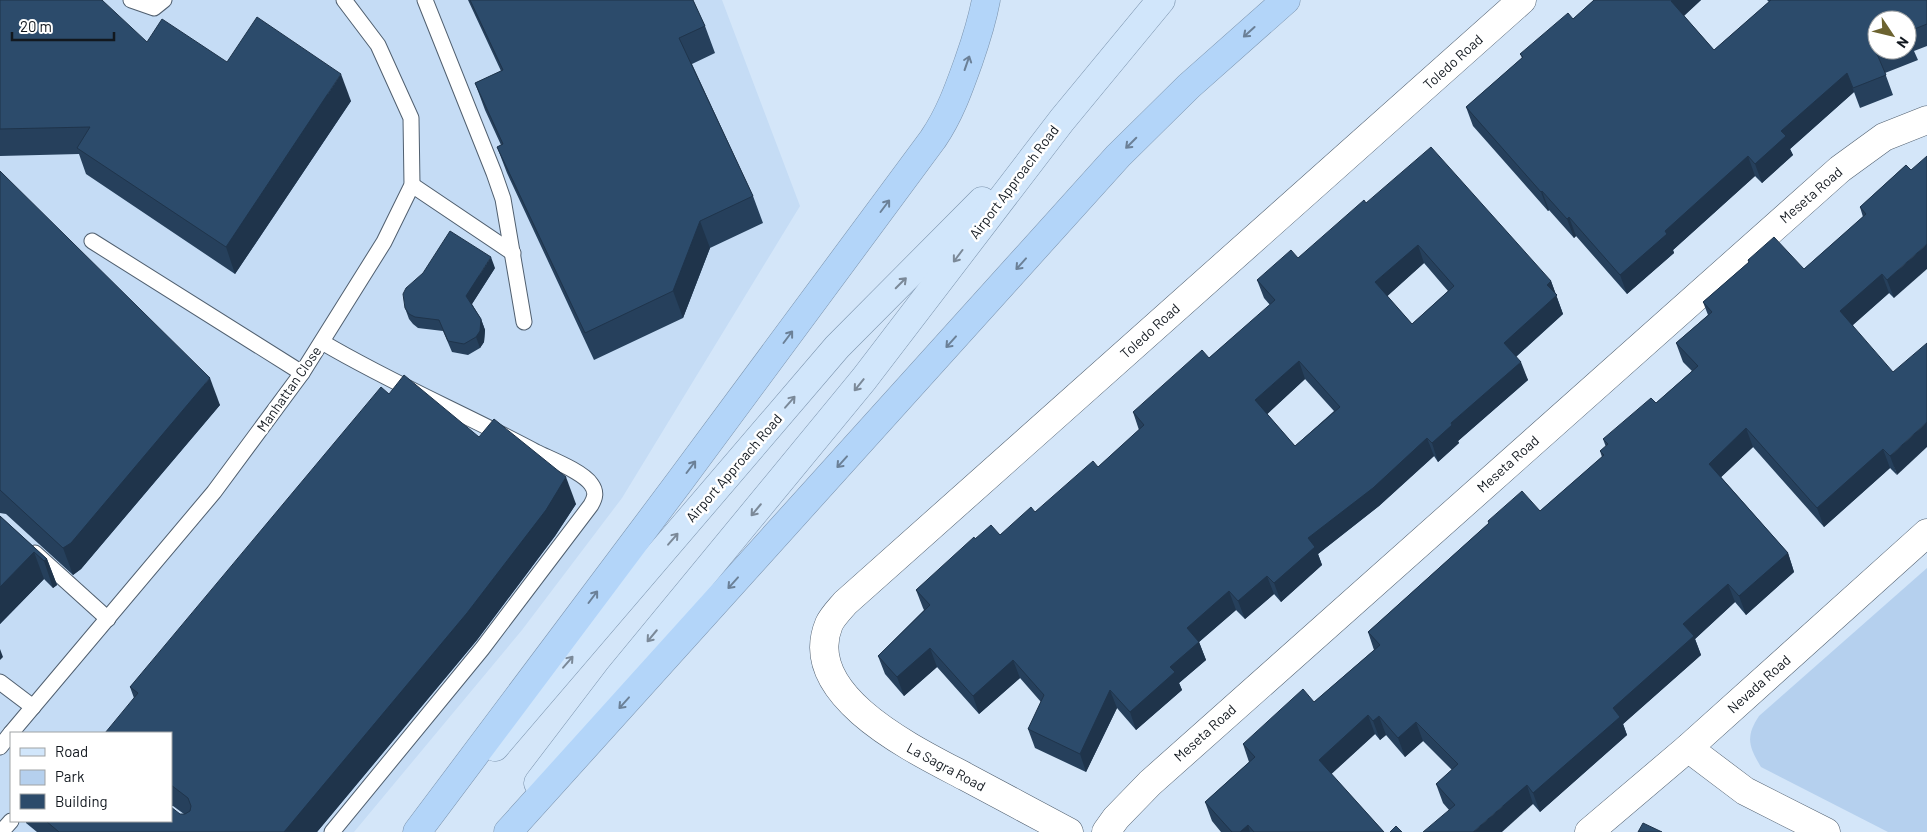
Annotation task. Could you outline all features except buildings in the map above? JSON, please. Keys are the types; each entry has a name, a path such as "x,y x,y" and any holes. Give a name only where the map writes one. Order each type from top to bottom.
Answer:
{"highway":[{"path":"417,832 692,466 934,139 955,99 983,20 986,0"},
{"path":"508,832 1118,156 1189,86 1286,0"}],"main road":[{"name":"Airport Approach Road","path":"501,832 618,678 864,379 1062,120 1161,0"},
{"name":"Airport Approach Road","path":"422,832 837,347 1062,120"}],"street":[{"name":"Toledo Road","path":"836,684 825,656 825,640 830,623 845,603 1522,0"},
{"name":"Meseta Road","path":"1106,832 1116,818 1150,782 1840,169 1884,137 1927,120"},
{"name":"Nevada Road","path":"1589,832 1688,748 1927,533"},
{"name":"La Sagra Road","path":"836,684 866,717 904,744 1070,832"},
{"path":"1688,748 1745,791 1826,832"}],"lane":[{"path":"131,0 154,8 164,0"},
{"name":"Manhattan Close","path":"12,732 214,492 302,373 384,242 412,184 412,118 378,45 344,0"},
{"path":"425,0 503,199 524,322"},
{"path":"412,184 513,253"},
{"path":"92,241 302,373"},
{"path":"322,342 357,363 498,432 578,474 590,483 595,490 595,498 591,505 482,649 332,832"},
{"path":"22,540 108,619"},
{"path":"0,682 33,707"},
{"name":"Manhattan Close","path":"0,747 10,734"}],"shaded area":[{"path":"0,0 722,0 800,206 622,498 522,630 354,832 0,832"}],"green space":[{"path":"1927,568 1927,832 1888,832 1761,767 1751,748 1750,736 1759,716"}]}
